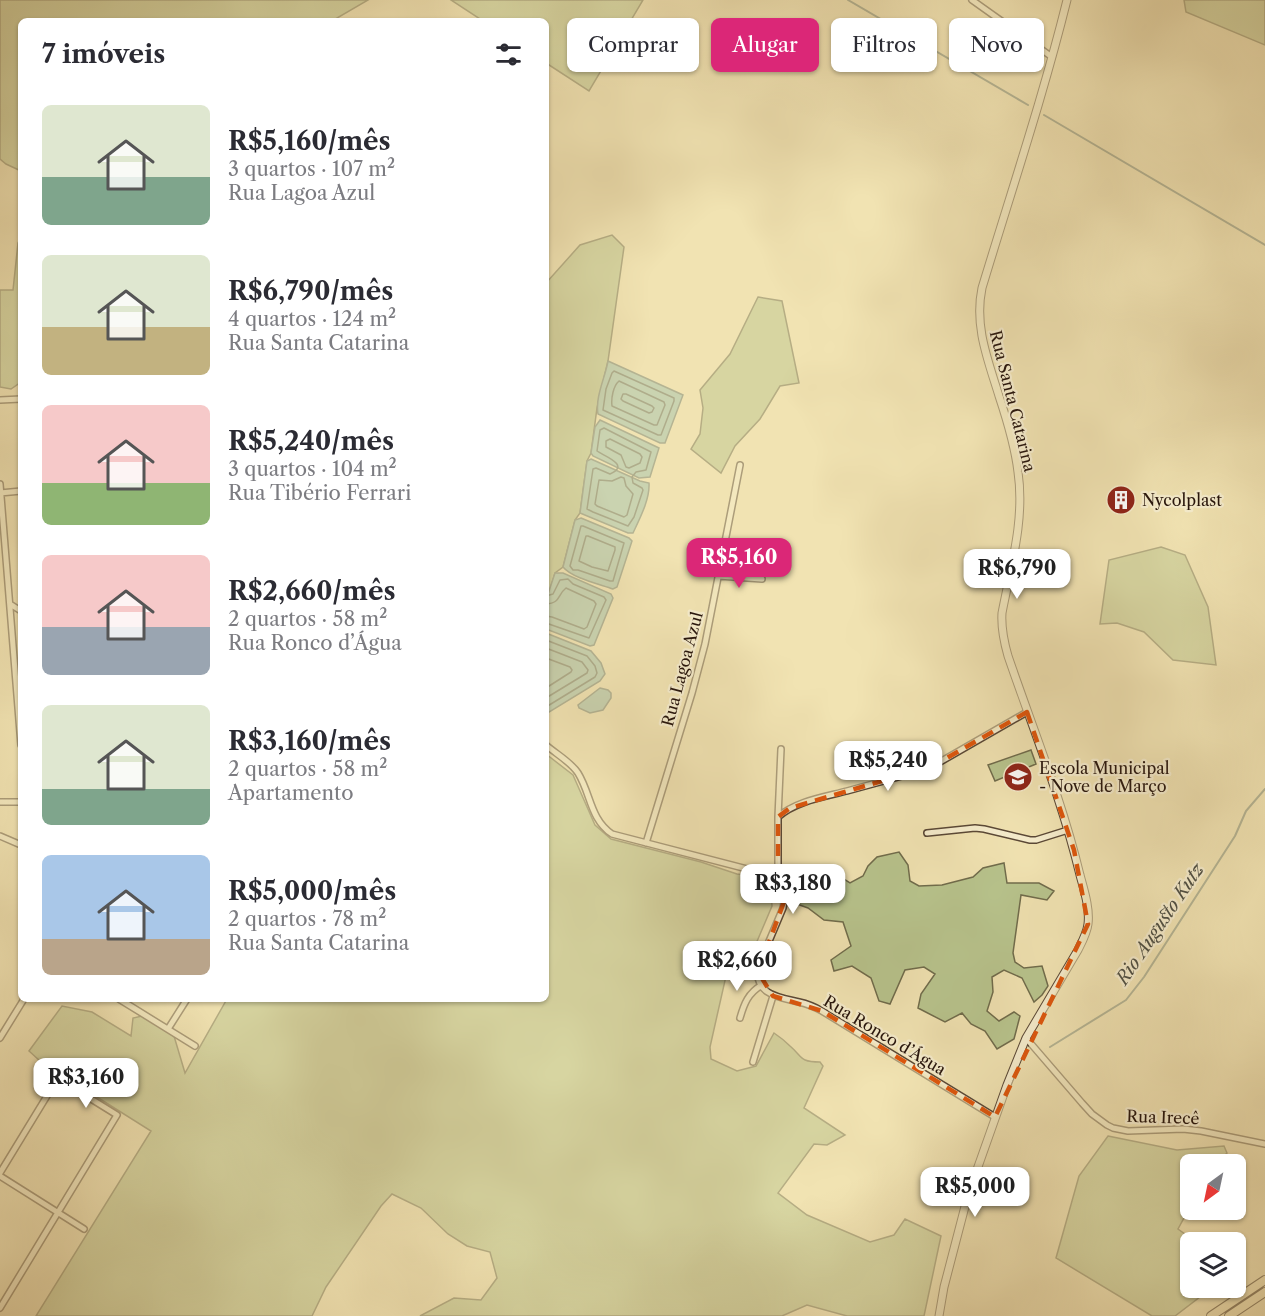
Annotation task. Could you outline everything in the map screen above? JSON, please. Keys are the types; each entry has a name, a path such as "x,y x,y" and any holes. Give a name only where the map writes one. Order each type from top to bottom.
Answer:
{"main road":[{"path":"1211,1316 1265,1280"},
{"path":"1229,1316 1265,1292"}],"street":[{"path":"972,0 1052,57"},
{"name":"Rua Santa Catarina","path":"939,1316 944,1287 968,1196 1007,1085 1026,1038 1078,950 1088,924 1084,892 1068,830 1008,657 1001,624 1018,527 1021,492 1014,447 980,323 980,302 986,277 1067,0"},
{"path":"0,400 18,399"},
{"name":"Rua Lagoa Azul","path":"646,843 705,644 740,465"},
{"path":"0,484 18,681"},
{"path":"0,493 18,491"},
{"path":"718,576 762,579"},
{"path":"10,604 18,608"},
{"path":"778,817 790,808 933,766 1027,712"},
{"path":"549,748 572,766 578,774 599,822 612,834 770,875 778,881 784,890 785,899 759,965 758,979 762,986 748,996 740,1018"},
{"path":"778,881 781,749"},
{"path":"0,802 18,802"},
{"path":"927,833 975,828 1036,840 1068,830"},
{"path":"0,836 18,844"},
{"name":"Rua Ronco d’Água","path":"762,986 773,996 822,1011 995,1117"},
{"path":"753,1062 773,996"},
{"path":"0,1038 22,1002"},
{"path":"125,1002 195,1046"},
{"path":"168,1029 186,1002"},
{"name":"Rua Irecê","path":"1026,1038 1092,1114 1113,1128 1128,1131 1202,1131 1265,1144"},
{"path":"0,1308 58,1212 117,1115 67,1084 59,1083 50,1091 0,1175 58,1212 84,1229"}],"highlighted area":[{"path":"1027,712 1074,850 1088,924 995,1117 822,1011 773,996 758,972 785,899 778,881 778,817 790,808 933,766"}],"green space":[{"path":"0,0 368,0 337,18 18,18 18,170 0,159"},
{"path":"451,0 643,0 632,18 567,18 567,72 600,72 589,91 549,65 549,18 478,18"},
{"path":"1184,0 1265,0 1265,45 1186,12"},
{"path":"612,235 624,247 608,361 597,408 591,453 587,461 580,513 575,520 563,567 555,573 549,593 549,280 580,245"},
{"path":"18,243 18,384 11,389 0,387 0,290 13,290"},
{"path":"758,297 782,301 799,383 780,386 760,419 735,446 721,473 691,449 700,434 703,408 700,390 730,354"},
{"path":"1161,547 1185,555 1208,607 1216,665 1173,660 1144,632 1117,623 1100,624 1109,560"},
{"path":"1031,750 1036,764 995,781 988,765"},
{"path":"549,756 573,775 595,825 611,839 701,862 737,874 762,877 771,892 772,906 747,965 746,978 726,976 710,1047 711,1059 737,1071 756,1066 774,1033 805,1060 820,1062 823,1066 804,1108 845,1135 827,1145 814,1144 778,1193 807,1215 870,1242 894,1235 905,1219 941,1236 924,1316 847,1316 807,1305 782,1316 420,1316 454,1298 481,1300 497,1278 490,1252 467,1246 448,1234 421,1208 392,1194 381,1206 326,1287 312,1316 36,1316 151,1131 62,1075 51,1071 29,1051 62,1006 92,1012 131,1036 133,1018 142,1016 174,1036 185,1073 225,1002 549,1002"},
{"path":"899,852 908,865 910,881 919,886 942,885 973,877 983,868 1004,863 1007,883 1039,883 1054,891 1047,900 1021,895 1013,953 1015,962 1024,968 1042,966 1048,986 1034,1002 1022,978 1004,970 992,977 993,992 987,1011 999,1021 1014,1012 1020,1016 1014,1039 997,1049 985,1031 971,1024 962,1013 945,1022 918,1008 921,994 935,974 924,967 905,970 890,1004 879,1001 871,978 852,966 834,971 831,960 851,946 843,922 824,920 808,908 794,903 793,895 819,886 828,876 836,874 850,883 863,876 868,866 877,857"},
{"path":"1108,1136 1177,1150 1224,1146 1226,1154 1180,1154 1180,1220 1183,1220 1178,1229 1182,1232 1180,1232 1180,1298 1199,1298 1175,1316 1152,1316 1056,1258 1079,1176"}],"water":[{"path":"608,361 683,395 665,443 660,443 598,414 599,394"},
{"path":"600,420 659,448 650,477 639,478 593,456 591,453 595,427"},
{"path":"591,459 649,483 646,502 633,533 580,513 587,461"},
{"path":"581,518 632,541 617,587 613,589 579,577 563,567 575,520"},
{"path":"555,573 563,573 611,594 613,598 594,645 590,646 549,630 549,591"},
{"path":"549,634 591,651 601,663 605,674 600,681 549,712"},
{"path":"600,688 611,693 611,698 603,710 590,713 579,708 578,705"}],"waterway":[{"path":"848,0 1028,105"},
{"path":"1044,115 1265,245"},
{"name":"Rio Augusto Kutz","path":"1050,1047 1126,1000 1144,977 1235,836 1246,811 1265,789"}],"place":[{"name":"Nycolplast","path":"1121,500"},
{"name":"Escola Municipal - Nove de Março","path":"1018,777"}]}
